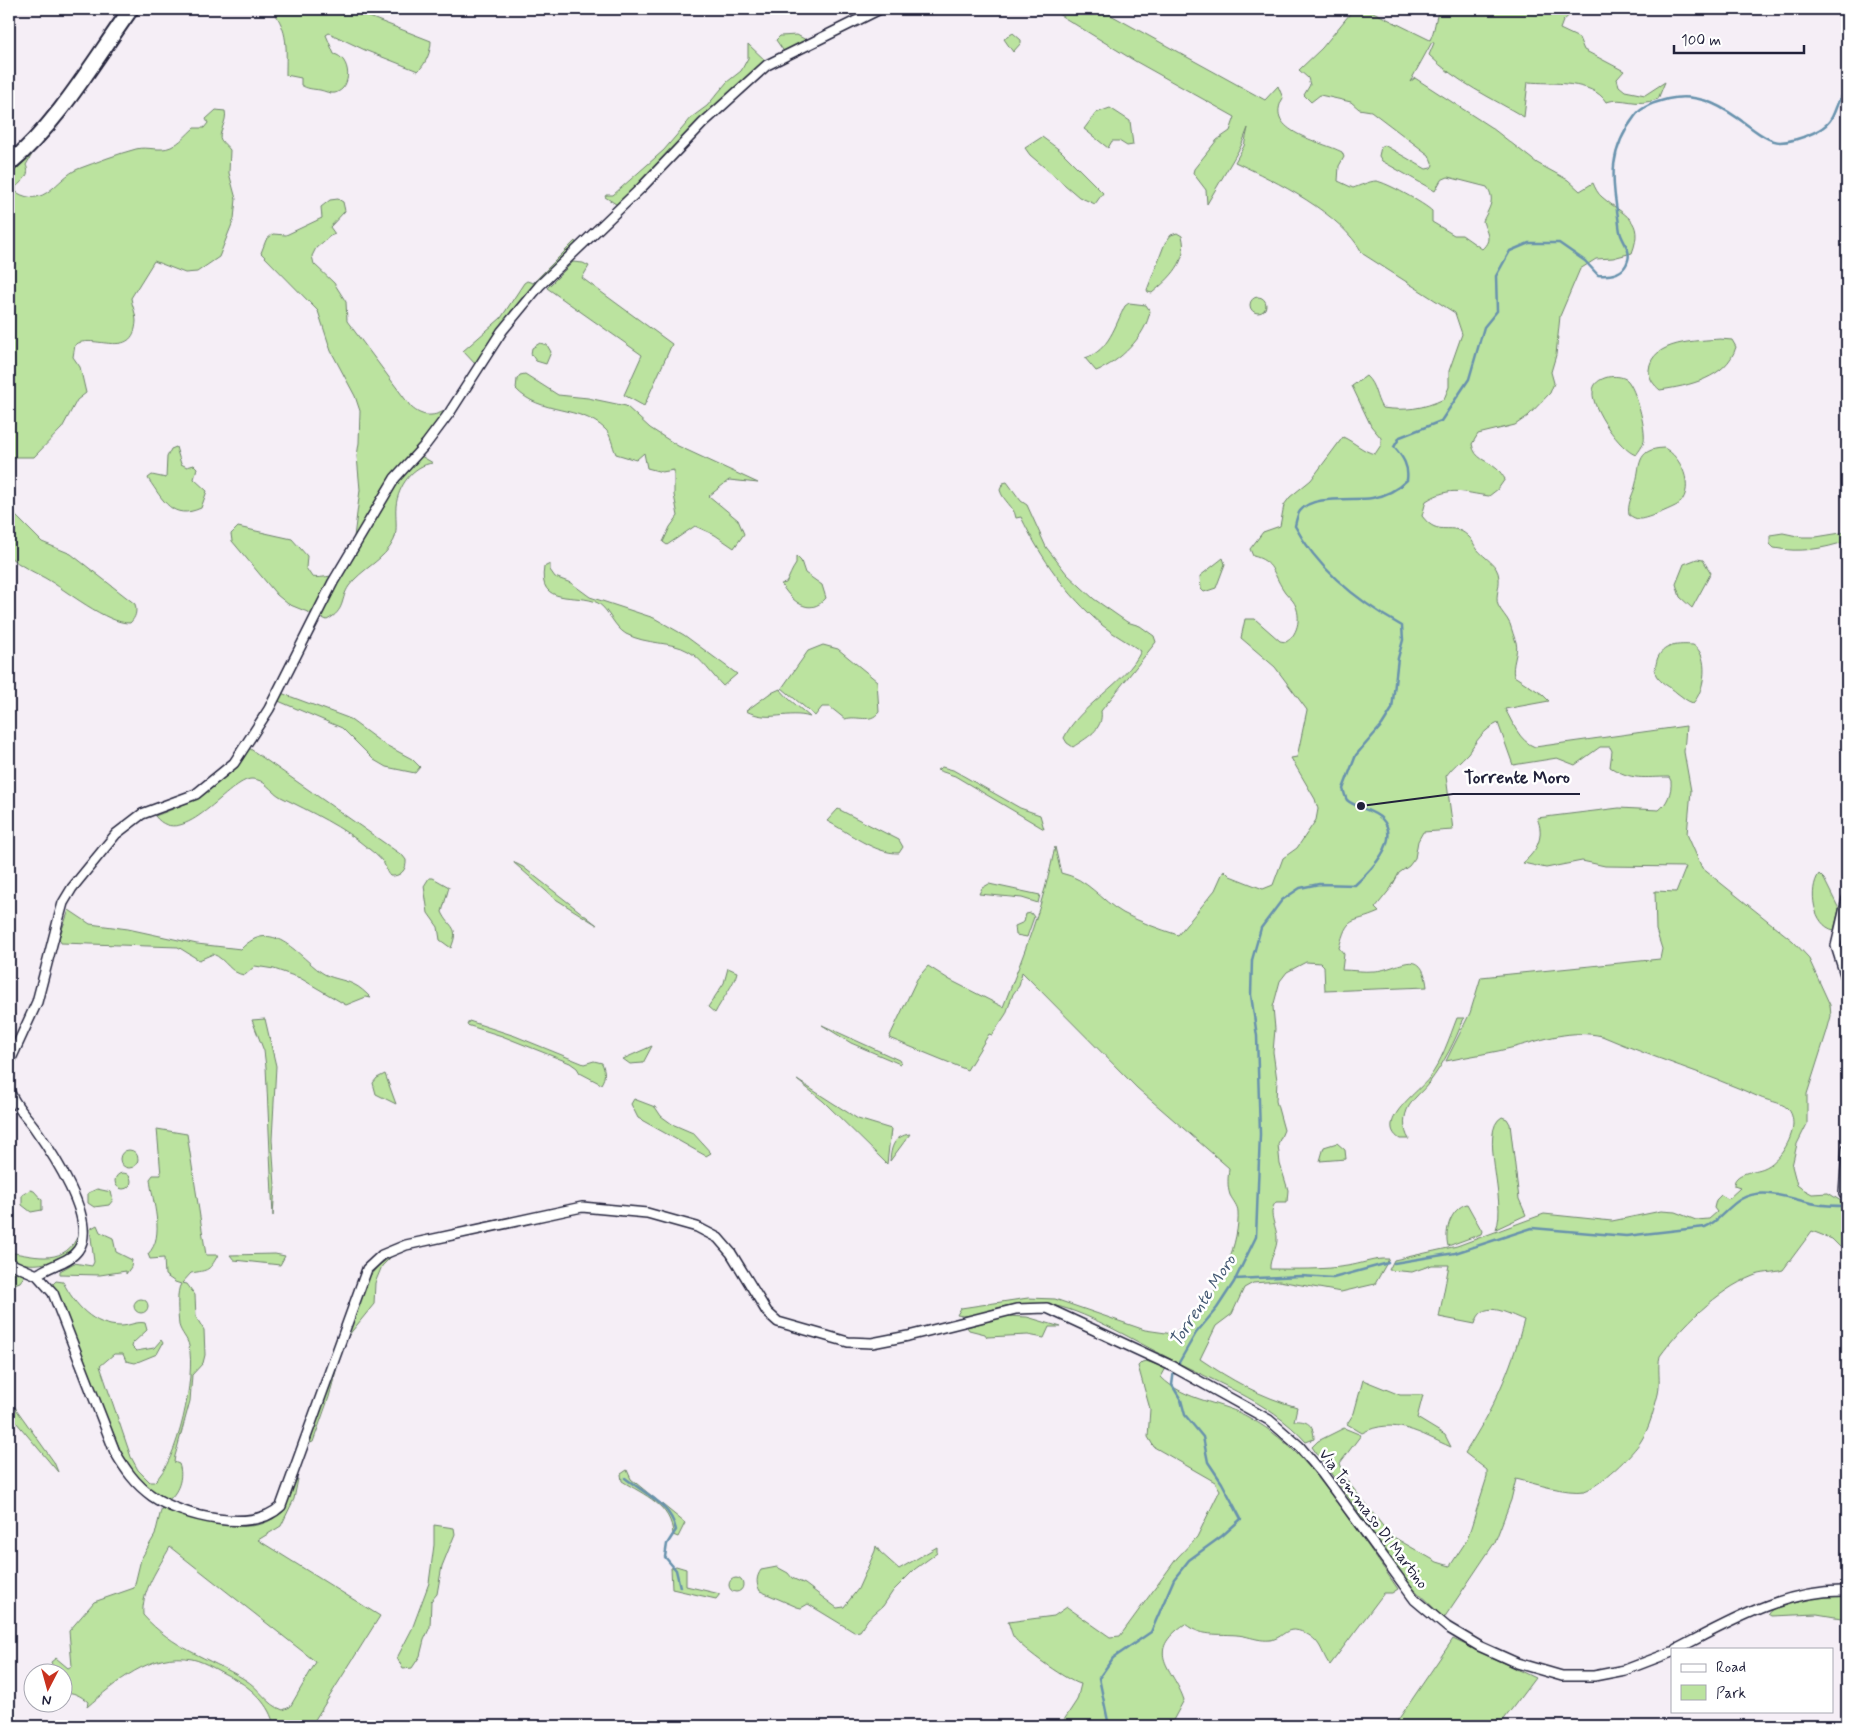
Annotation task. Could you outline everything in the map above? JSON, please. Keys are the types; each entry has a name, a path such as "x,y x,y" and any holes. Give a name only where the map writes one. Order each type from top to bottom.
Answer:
{"street":[{"path":"9,164 32,144 58,113 131,9"},
{"path":"9,1064 37,1002 63,903 72,888 116,834 142,814 196,794 234,762 270,709 333,582 395,478 426,444 450,412 502,331 540,284 642,187 703,124 767,65 880,9"},
{"path":"1847,899 1836,946 1847,981"},
{"path":"9,1089 55,1157 83,1219 84,1235 79,1250 70,1258 45,1268 37,1275 9,1264"},
{"path":"1844,1194 1847,1149"},
{"name":"Via Tommaso Di Martino","path":"37,1275 53,1293 115,1452 128,1474 152,1496 170,1505 206,1517 237,1522 264,1517 272,1514 281,1506 367,1270 382,1255 406,1245 582,1207 647,1213 697,1227 718,1238 731,1253 767,1312 778,1322 848,1342 872,1343 1016,1309 1048,1308 1200,1381 1269,1420 1299,1446 1414,1600 1447,1627 1517,1663 1562,1676 1594,1676 1625,1670 1671,1652"},
{"path":"1680,1648 1744,1613 1792,1597 1833,1591 1847,1591"}],"green space":[{"path":"272,9 349,9 431,41 428,57 418,71 367,51 329,33 326,35 334,54 344,61 347,67 347,80 341,90 335,93 308,88 301,85 301,78 286,75 284,33"},
{"path":"1050,9 1100,9 1265,100 1278,86 1283,98 1279,110 1281,119 1287,127 1297,134 1342,152 1344,157 1339,166 1338,181 1353,188 1376,181 1388,185 1432,211 1432,222 1454,235 1462,235 1482,249 1488,239 1483,221 1491,200 1487,187 1448,177 1441,180 1435,191 1382,161 1379,156 1381,147 1384,145 1426,169 1431,168 1433,165 1429,155 1371,111 1359,109 1351,102 1320,95 1311,102 1304,95 1310,85 1308,78 1299,70 1322,48 1354,9 1367,9 1430,40 1439,9 1572,9 1574,11 1563,21 1560,29 1579,38 1584,50 1624,71 1617,79 1619,86 1625,91 1645,95 1665,82 1658,99 1642,102 1619,100 1606,102 1592,90 1582,87 1559,83 1528,82 1524,117 1475,89 1440,65 1429,55 1434,43 1432,42 1410,82 1415,78 1492,128 1537,163 1568,180 1580,191 1593,183 1601,196 1630,219 1636,233 1632,253 1613,258 1596,259 1580,269 1560,316 1556,355 1551,372 1554,383 1550,393 1528,416 1515,425 1478,434 1472,444 1478,456 1498,470 1505,479 1498,489 1489,496 1458,491 1443,493 1426,501 1422,516 1434,527 1462,531 1491,562 1498,573 1498,605 1510,624 1517,646 1513,668 1514,676 1542,694 1549,701 1505,709 1517,731 1529,744 1535,747 1686,726 1684,752 1691,791 1687,834 1702,868 1793,941 1808,957 1830,1005 1831,1016 1807,1094 1807,1124 1797,1144 1792,1166 1797,1185 1801,1188 1812,1194 1828,1193 1841,1201 1842,1209 1845,1209 1844,1198 1847,1198 1847,1244 1840,1247 1832,1239 1812,1231 1783,1270 1756,1275 1740,1282 1726,1290 1701,1310 1660,1356 1658,1394 1644,1436 1624,1461 1598,1484 1584,1491 1577,1492 1559,1490 1516,1479 1511,1500 1495,1542 1444,1618 1412,1587 1312,1447 1318,1441 1344,1428 1361,1435 1340,1463 1345,1478 1390,1535 1437,1562 1450,1566 1467,1540 1487,1477 1487,1470 1465,1453 1500,1389 1513,1357 1524,1320 1502,1311 1489,1309 1483,1311 1478,1316 1475,1324 1439,1317 1449,1265 1432,1265 1412,1272 1389,1270 1394,1260 1457,1246 1544,1214 1612,1221 1661,1211 1675,1212 1696,1220 1709,1219 1717,1212 1714,1208 1716,1200 1721,1195 1728,1199 1740,1188 1734,1186 1737,1178 1745,1173 1770,1165 1780,1156 1792,1131 1792,1116 1789,1110 1781,1104 1602,1036 1591,1034 1558,1036 1507,1049 1446,1061 1470,1013 1481,977 1660,959 1662,949 1656,930 1655,891 1676,892 1686,867 1605,866 1582,861 1546,868 1523,863 1536,848 1540,837 1537,818 1619,808 1659,810 1668,797 1671,781 1669,777 1632,776 1610,767 1612,751 1610,747 1600,747 1575,765 1557,758 1513,765 1498,723 1484,732 1468,753 1446,776 1453,830 1423,832 1418,841 1415,858 1409,866 1399,873 1391,888 1375,908 1379,912 1356,920 1348,925 1339,948 1344,954 1342,970 1374,971 1400,964 1415,963 1420,966 1424,974 1427,987 1325,991 1324,966 1321,963 1306,962 1287,972 1280,981 1273,1007 1275,1029 1273,1052 1277,1080 1276,1101 1284,1130 1278,1144 1280,1164 1288,1190 1287,1202 1276,1202 1272,1210 1277,1241 1270,1269 1328,1268 1378,1259 1389,1259 1375,1284 1341,1292 1279,1281 1253,1283 1244,1288 1232,1314 1216,1326 1200,1359 1247,1387 1297,1407 1294,1421 1303,1421 1309,1424 1313,1430 1314,1439 1306,1442 1274,1414 1238,1392 1179,1364 1106,1325 1062,1307 1026,1304 1001,1307 968,1316 957,1315 961,1308 1028,1298 1055,1299 1145,1330 1173,1334 1199,1313 1216,1289 1228,1263 1238,1224 1238,1210 1228,1188 1229,1168 1137,1088 1022,972 1019,986 1013,994 1006,1014 992,1035 989,1034 967,1070 889,1038 917,979 928,966 950,980 1003,1007 1033,928 1055,847 1061,873 1087,885 1123,913 1178,935 1215,890 1224,870 1230,876 1263,889 1273,885 1283,858 1297,848 1316,820 1318,809 1315,799 1291,758 1297,757 1307,710 1275,667 1241,638 1245,619 1255,619 1280,641 1286,642 1294,634 1298,623 1298,612 1293,601 1269,565 1260,558 1253,556 1250,549 1263,532 1280,526 1284,505 1290,497 1311,480 1343,437 1375,454 1381,445 1381,438 1371,426 1352,386 1366,376 1372,383 1382,408 1414,408 1444,399 1449,387 1449,371 1462,334 1455,313 1363,254 1353,239 1323,212 1288,189 1235,162 1244,146 1248,128 1241,146 1207,204 1206,190 1193,173 1194,169 1217,140 1230,131 1235,117 1135,61"},
{"path":"1013,33 1021,40 1021,43 1013,52 1004,39"},
{"path":"797,35 808,41 785,53 776,40 780,36"},
{"path":"748,44 768,63 619,206 605,197 606,195 613,195 664,150 692,117 707,106 727,82 741,71 748,58"},
{"path":"1110,108 1130,121 1133,145 1127,146 1119,141 1112,141 1108,148 1084,129 1096,113"},
{"path":"216,110 225,111 226,115 220,137 230,150 229,173 236,199 234,219 219,257 197,272 185,273 154,261 131,298 136,318 134,333 128,340 120,343 82,342 75,345 73,357 80,367 86,393 77,400 62,428 34,457 9,457 9,168 39,142 26,165 27,175 16,187 16,192 26,197 43,195 70,173 78,169 136,149 171,147 181,141 194,128 204,128 208,123 206,119"},
{"path":"1042,137 1061,151 1103,193 1095,204 1079,197 1030,155 1025,148"},
{"path":"338,199 343,202 345,211 330,227 335,234 316,248 312,256 314,264 334,283 346,302 347,321 411,407 424,415 438,414 448,409 422,445 386,483 354,537 360,490 357,456 360,411 355,396 331,351 318,311 261,253 266,240 273,234 286,235 322,218 321,207 330,200"},
{"path":"1177,233 1182,236 1183,245 1180,261 1165,281 1152,293 1148,292 1147,290 1165,243 1171,235"},
{"path":"575,241 577,246 477,366 463,351 501,318 524,283 527,281 533,283"},
{"path":"573,262 589,266 582,278 672,344 644,406 624,395 642,355 547,288"},
{"path":"1255,297 1261,297 1266,302 1264,311 1255,313 1250,308 1250,302"},
{"path":"1129,303 1146,305 1150,311 1143,330 1130,347 1114,362 1096,371 1085,358 1100,350 1106,343 1125,306"},
{"path":"1720,339 1732,340 1736,347 1731,358 1715,373 1694,383 1660,390 1652,382 1649,370 1652,360 1658,353 1677,344"},
{"path":"540,343 547,345 551,352 546,364 536,361 531,354 532,348"},
{"path":"525,374 558,395 588,398 626,406 650,428 678,446 758,483 729,480 709,496 738,520 744,534 734,548 715,535 695,526 667,545 663,542 678,516 674,495 674,470 662,472 647,468 644,453 636,460 616,454 607,431 595,421 584,416 548,407 526,397 516,389 517,379 520,375"},
{"path":"1608,377 1618,377 1627,380 1637,400 1642,418 1644,441 1636,455 1615,438 1597,408 1593,392 1594,386 1600,380"},
{"path":"176,447 181,464 187,467 194,465 197,468 194,479 207,491 201,508 183,512 175,510 164,501 148,478 152,475 166,478 167,457 171,449"},
{"path":"1664,448 1676,458 1684,473 1686,489 1684,496 1680,503 1667,510 1643,518 1634,518 1629,515 1629,508 1641,460 1648,452"},
{"path":"421,456 433,463 413,472 403,484 397,498 395,536 390,547 354,580 346,591 340,608 327,620 288,604 277,595 232,541 231,534 238,527 292,539 307,556 306,568 312,577 341,577 395,483"},
{"path":"1007,482 1021,501 1027,505 1046,547 1067,574 1094,599 1127,622 1140,626 1154,636 1156,642 1101,711 1100,723 1097,728 1073,747 1064,738 1071,726 1080,715 1125,674 1141,651 1102,625 1066,588 1037,547 1021,517 1016,518 1013,510 1001,494 1000,490 1003,483"},
{"path":"9,509 42,542 71,554 135,604 136,614 134,619 130,623 110,618 22,566 9,556"},
{"path":"1847,532 1847,541 1820,548 1784,549 1774,548 1770,544 1770,535 1783,533 1802,537 1816,537"},
{"path":"796,556 801,561 805,573 822,585 826,598 820,604 807,607 795,601 781,584 786,583 796,564"},
{"path":"1223,558 1225,564 1216,588 1204,592 1201,589 1200,576"},
{"path":"1697,559 1703,560 1711,573 1692,608 1680,597 1676,584 1684,564"},
{"path":"550,564 550,570 555,577 571,583 590,597 654,618 684,635 737,674 723,686 688,651 674,646 642,640 626,634 598,603 552,594 543,580 544,567"},
{"path":"823,645 838,649 877,681 879,712 875,716 872,718 845,719 830,707 822,707 815,716 782,688 808,651"},
{"path":"1677,645 1693,645 1702,657 1704,673 1703,682 1693,703 1663,683 1656,675 1655,668 1659,655 1667,648"},
{"path":"780,689 810,717 802,715 763,716 746,711 769,694"},
{"path":"281,693 348,718 382,743 412,759 420,767 415,773 386,767 374,760 342,728 276,700"},
{"path":"249,748 403,856 406,864 402,872 390,876 380,859 359,841 326,820 277,795 264,783 257,780 252,779 243,782 206,811 192,820 179,825 166,825 155,816 183,804 208,790 229,771"},
{"path":"942,767 953,770 1020,808 1040,815 1044,829 955,776 937,770"},
{"path":"838,809 899,840 903,847 899,853 890,852 862,842 827,821"},
{"path":"513,862 523,867 597,925 554,898"},
{"path":"1819,874 1824,879 1839,909 1834,930 1821,922 1817,914 1813,897"},
{"path":"429,878 433,878 449,887 442,912 453,928 455,935 451,948 440,940 438,927 428,913 424,886"},
{"path":"989,884 1040,895 1038,903 1022,898 979,894 982,888"},
{"path":"69,910 90,924 128,929 197,944 241,949 252,940 273,937 293,948 321,972 356,985 371,998 366,997 346,1005 300,978 274,969 255,966 245,975 240,974 213,954 199,960 178,947 61,943 59,938"},
{"path":"1031,913 1034,917 1027,937 1016,935 1015,926 1024,922 1026,914"},
{"path":"728,968 737,972 736,976 715,1013 708,1007 724,983"},
{"path":"1457,1018 1464,1018 1449,1052 1427,1086 1413,1100 1407,1110 1405,1127 1409,1139 1400,1139 1393,1132 1392,1124 1395,1115 1433,1072 1445,1049"},
{"path":"265,1019 276,1066 272,1139 275,1186 273,1216 266,1067 264,1051 252,1020"},
{"path":"469,1021 515,1036 584,1064 594,1061 602,1063 604,1069 603,1081 601,1084 580,1073 570,1063 502,1036 467,1025"},
{"path":"822,1025 901,1061 900,1064 851,1043"},
{"path":"652,1046 643,1063 630,1064 623,1059"},
{"path":"385,1074 396,1104 376,1094 373,1083 377,1078"},
{"path":"797,1080 858,1119 891,1129 887,1164 823,1101"},
{"path":"634,1099 655,1107 661,1116 672,1124 693,1133 711,1153 706,1156 638,1118 631,1104"},
{"path":"1502,1117 1507,1119 1510,1124 1519,1199 1526,1215 1496,1229 1499,1217 1499,1202 1493,1136 1495,1124"},
{"path":"157,1129 187,1134 206,1255 218,1255 208,1269 191,1273 182,1283 187,1284 195,1295 196,1317 204,1330 205,1355 203,1363 192,1375 190,1401 175,1456 174,1462 179,1464 181,1474 179,1485 167,1501 149,1488 126,1464 52,1285 56,1281 63,1282 79,1306 86,1313 102,1322 121,1326 145,1323 147,1330 133,1343 132,1347 136,1351 154,1348 161,1340 163,1343 157,1354 135,1363 126,1361 123,1354 114,1354 100,1366 131,1457 138,1470 150,1482 154,1482 163,1472 171,1457 183,1418 190,1377 188,1343 179,1325 178,1297 181,1284 165,1275 164,1258 150,1259 148,1254 153,1247 157,1228 150,1179 153,1175 161,1175"},
{"path":"910,1134 890,1161 894,1143 900,1137"},
{"path":"1337,1143 1345,1150 1346,1159 1320,1161 1324,1147"},
{"path":"129,1150 135,1153 138,1159 135,1165 129,1168 123,1165 120,1159 123,1153"},
{"path":"120,1173 126,1173 131,1178 129,1187 120,1189 115,1184 115,1178"},
{"path":"97,1189 111,1192 113,1200 109,1205 94,1207 88,1203 88,1193"},
{"path":"30,1190 34,1191 42,1200 42,1210 31,1212 22,1205 22,1195"},
{"path":"1467,1204 1482,1231 1481,1234 1448,1246 1447,1234 1450,1221 1461,1206"},
{"path":"97,1225 100,1232 113,1238 116,1252 132,1260 131,1267 126,1274 126,1271 100,1275 60,1274 60,1271 74,1263 92,1266 94,1262 90,1229"},
{"path":"79,1233 78,1248 60,1258 37,1264 9,1261 9,1252 40,1257 59,1255 67,1251"},
{"path":"275,1254 285,1256 280,1265 234,1260 230,1255"},
{"path":"391,1257 382,1266 375,1283 374,1304 344,1340 368,1278 379,1265"},
{"path":"9,1267 25,1275 20,1282 9,1286"},
{"path":"138,1299 144,1299 148,1306 144,1313 138,1313 134,1309 134,1303"},
{"path":"1007,1316 1027,1317 1061,1327 1049,1327 1044,1338 1028,1335 987,1337 985,1334 969,1330 967,1327"},
{"path":"343,1343 329,1397 313,1442 305,1445"},
{"path":"1146,1361 1166,1368 1161,1377 1170,1385 1192,1396 1228,1408 1250,1418 1279,1437 1302,1459 1323,1484 1398,1589 1392,1593 1384,1593 1330,1665 1315,1640 1305,1633 1298,1631 1289,1631 1275,1639 1263,1640 1236,1635 1199,1632 1185,1624 1172,1634 1163,1652 1168,1669 1184,1700 1170,1726 1060,1726 1077,1700 1081,1684 1068,1679 1025,1649 1013,1636 1008,1622 1054,1616 1067,1607 1110,1637 1120,1636 1177,1558 1197,1537 1220,1490 1215,1482 1154,1447 1148,1437 1150,1409 1138,1366"},
{"path":"1363,1380 1400,1395 1423,1395 1417,1418 1445,1435 1451,1447 1407,1429 1385,1426 1362,1433 1347,1424 1354,1413"},
{"path":"9,1399 54,1462 58,1472 11,1416"},
{"path":"627,1470 631,1479 685,1523 678,1537 673,1535 668,1516 662,1508 648,1496 622,1481 621,1474"},
{"path":"298,1479 294,1499 281,1526 258,1540 380,1616 311,1726 274,1726 269,1711 247,1687 208,1665 192,1659 177,1658 148,1664 109,1688 87,1707 88,1702 72,1693 69,1631 94,1602 134,1588 141,1559 155,1535 162,1506 188,1516 221,1524 253,1526 267,1522 277,1515 291,1486","holes":["170,1547 316,1662 290,1707 283,1710 277,1708 249,1682 178,1644 154,1627 143,1615 143,1606 148,1588"]},
{"path":"434,1525 454,1528 455,1534 442,1566 437,1594 431,1601 430,1627 420,1656 412,1668 403,1669 397,1658 412,1629 429,1583 434,1545"},
{"path":"876,1546 899,1569 937,1547 937,1553 915,1569 893,1591 883,1606 868,1619 860,1631 854,1632 808,1604 801,1608 797,1607 760,1591 758,1586 757,1578 761,1570 777,1567 788,1573 792,1578 805,1584 837,1608 844,1607 858,1589"},
{"path":"676,1566 686,1569 686,1586 720,1594 716,1599 672,1589 671,1568"},
{"path":"733,1578 739,1578 743,1585 739,1592 733,1592 729,1588 729,1582"},
{"path":"1847,1596 1847,1619 1817,1614 1771,1616 1768,1614 1781,1605 1804,1599"},
{"path":"1453,1639 1535,1678 1499,1726 1394,1726"},
{"path":"56,1658 61,1662 51,1662"}],"waterway":[{"name":"Torrente Moro","path":"1177,1366 1196,1333 1217,1308 1234,1282 1256,1237 1260,1134 1257,1036 1251,995 1252,960 1261,928 1282,900 1300,888 1319,884 1355,885 1382,855 1388,836 1387,827 1382,819 1347,800 1343,789 1356,755 1382,725 1392,709 1398,658 1403,640 1402,626 1370,606 1341,584 1315,557 1295,526 1300,511 1314,502 1323,500 1364,499 1382,496 1407,480 1405,462 1394,447 1400,437 1441,421 1469,379 1484,327 1497,311 1496,276 1510,251 1529,243 1559,243 1585,261 1598,275 1612,275 1623,269 1628,260 1629,253 1619,229 1614,189 1614,164 1620,140 1641,110 1654,103 1680,97 1702,100 1722,108 1768,139 1784,142 1801,138 1822,128 1832,118 1838,102 1847,91"},
{"path":"1394,1263 1455,1253 1532,1228 1626,1236 1705,1227 1715,1222 1731,1206 1750,1195 1779,1195 1820,1205 1847,1206"},
{"path":"1235,1279 1301,1276 1333,1278 1388,1263"},
{"name":"Torrente Moro","path":"1109,1726 1099,1678 1113,1658 1151,1632 1174,1579 1189,1560 1222,1536 1241,1519 1222,1483 1208,1462 1203,1437 1185,1415 1181,1400 1172,1385 1174,1370"},
{"path":"625,1478 656,1500 669,1513 676,1530 667,1544 665,1557 676,1570 680,1587"}],"place":[{"name":"Torrente Moro","path":"1361,806"}]}
